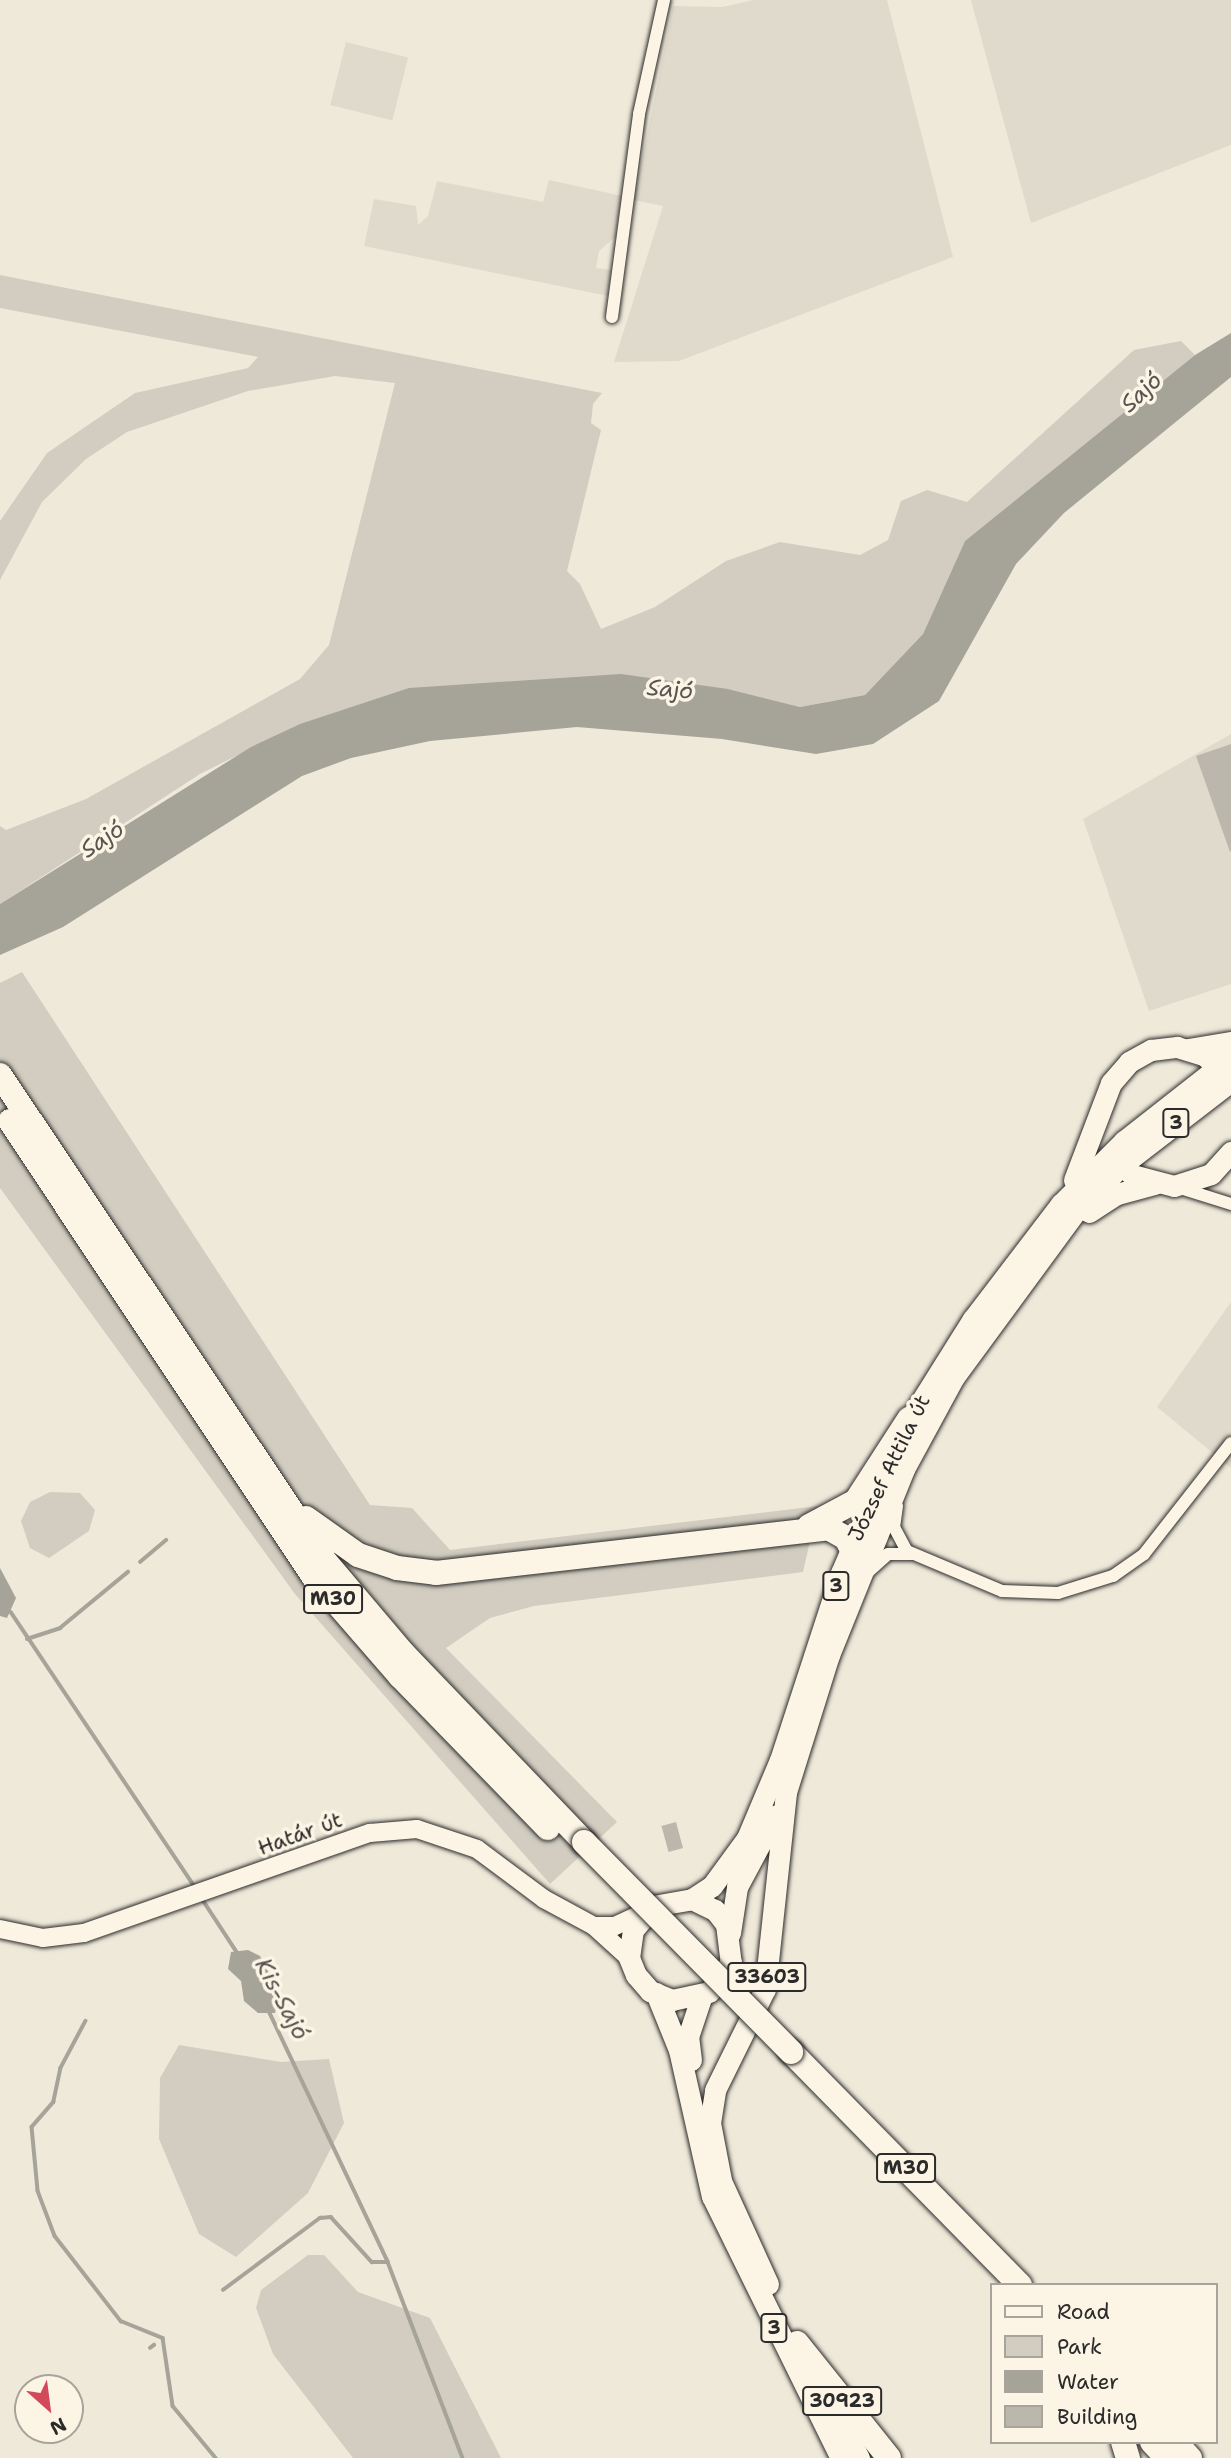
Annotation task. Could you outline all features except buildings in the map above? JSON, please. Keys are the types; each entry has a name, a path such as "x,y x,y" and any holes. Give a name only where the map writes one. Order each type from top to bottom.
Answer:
{"highway":[{"name":"M30","path":"0,1075 249,1455 363,1607 578,1847"},
{"name":"M30","path":"0,1106 313,1576 419,1695 578,1847 785,2057 1018,2283"},
{"path":"798,1530 856,1501 917,1421"},
{"path":"249,1455 326,1537 358,1555 415,1572 458,1573 798,1530 835,1530 851,1546 856,1563 850,1598"},
{"name":"M30","path":"785,2057 995,2283"},
{"name":"30923","path":"797,2343 889,2458"},
{"path":"1154,2444 1167,2458"},
{"path":"1177,2444 1190,2458"}],"main road":[{"path":"1061,1204 1086,1159 1111,1083 1129,1062 1164,1048 1188,1049 1231,1042"},
{"path":"1188,1049 1228,1071"},
{"name":"József Attila út","path":"692,1899 712,1886 738,1854 780,1760 851,1546 973,1319 1061,1204 1228,1071"},
{"path":"1102,1110 1116,1158 1164,1185"},
{"path":"1037,1261 1098,1204 1211,1174 1231,1152"},
{"name":"József Attila út","path":"786,1792 829,1655 917,1421 1116,1158"},
{"name":"3","path":"786,1792 737,1887 728,1969 702,1995 692,2014 690,2049 706,2140 721,2180 797,2343 859,2458"},
{"name":"33603","path":"712,2151 715,2090 765,1989 786,1792"},
{"name":"Határ út","path":"2,1930 43,1938 122,1921 351,1840 407,1829 453,1837 594,1926 629,1958"},
{"name":"3","path":"647,1911 667,1899 692,1899"},
{"path":"692,1899 715,1910 730,1933"},
{"path":"594,1926 615,1926 647,1911"},
{"path":"629,1958 633,1930 647,1911"},
{"name":"3","path":"629,1958 640,1980 656,1993 679,2050 712,2196 841,2458"},
{"path":"656,1993 680,2000 702,1995"},
{"name":"3","path":"712,2151 721,2180"}],"street":[{"path":"612,317 639,114 664,0"},
{"path":"1164,1185 1231,1204"},
{"path":"913,1554 897,1539 894,1516 917,1421"},
{"path":"829,1655 839,1644 872,1566 888,1554 913,1554 1015,1594 1093,1584 1123,1570 1152,1547 1231,1443"}],"shaded area":[{"path":"753,0 887,0 953,257 679,361 614,362 663,206 634,200 673,6 723,7"},
{"path":"971,0 1231,0 1231,145 1031,223"},
{"path":"346,42 408,57 392,121 330,105"},
{"path":"549,180 622,196 615,237 599,251 596,268 612,270 608,296 364,246 374,199 416,206 418,225 428,216 437,181 543,202"},
{"path":"1231,734 1231,984 1149,1011 1083,819"},
{"path":"1231,1302 1231,1468 1157,1407"}],"green space":[{"path":"0,275 602,393 593,404 591,423 601,430 567,571 580,584 601,629 655,607 726,561 780,542 860,555 888,540 901,501 927,490 967,502 1134,350 1181,341 1195,355 965,541 923,634 865,695 800,707 728,689 300,724 200,774 0,904 0,826 6,830 86,799 300,679 329,645 395,383 335,376 248,391 127,432 86,459 42,502 0,580 0,521 47,453 135,393 248,368 258,357 0,308"},
{"path":"22,972 370,1505 412,1508 450,1550 818,1506 803,1572 534,1606 490,1618 446,1648 617,1822 550,1884 295,1594 0,1188 0,983"},
{"path":"50,1492 80,1493 95,1510 89,1531 49,1558 30,1548 21,1521 30,1502"},
{"path":"179,2045 281,2062 329,2059 344,2123 308,2193 236,2257 199,2234 159,2139 160,2078"},
{"path":"308,2255 324,2255 358,2292 430,2318 501,2458 353,2458 273,2354 256,2308 261,2290"}],"water":[{"name":"Sajó","path":"1231,333 1231,377 1064,513 1016,564 939,701 873,744 816,754 722,739 577,727 430,741 351,758 302,776 63,927 0,955 0,904 251,747 300,724 409,688 621,674 728,689 800,707 865,695 923,634 965,541 1195,355"},
{"path":"0,1568 16,1598 7,1618 0,1616"},
{"path":"248,1950 260,1956 272,1979 279,1996 275,2013 258,2013 244,2001 241,1981 228,1969 231,1952"}],"waterway":[{"path":"140,1562 166,1540"},
{"path":"27,1639 60,1628 128,1572"},
{"name":"Kis-Sajó","path":"11,1612 195,1887"},
{"name":"Kis-Sajó","path":"201,1897 239,1955"},
{"name":"Kis-Sajó","path":"269,2011 388,2262 463,2458"},
{"path":"86,2021 61,2068 54,2102 32,2127 38,2191 55,2236 121,2321 163,2338"},
{"path":"223,2290 320,2218 331,2217 372,2262 387,2262"},
{"path":"163,2338 173,2406 216,2458"},
{"path":"150,2348 154,2345"}]}
